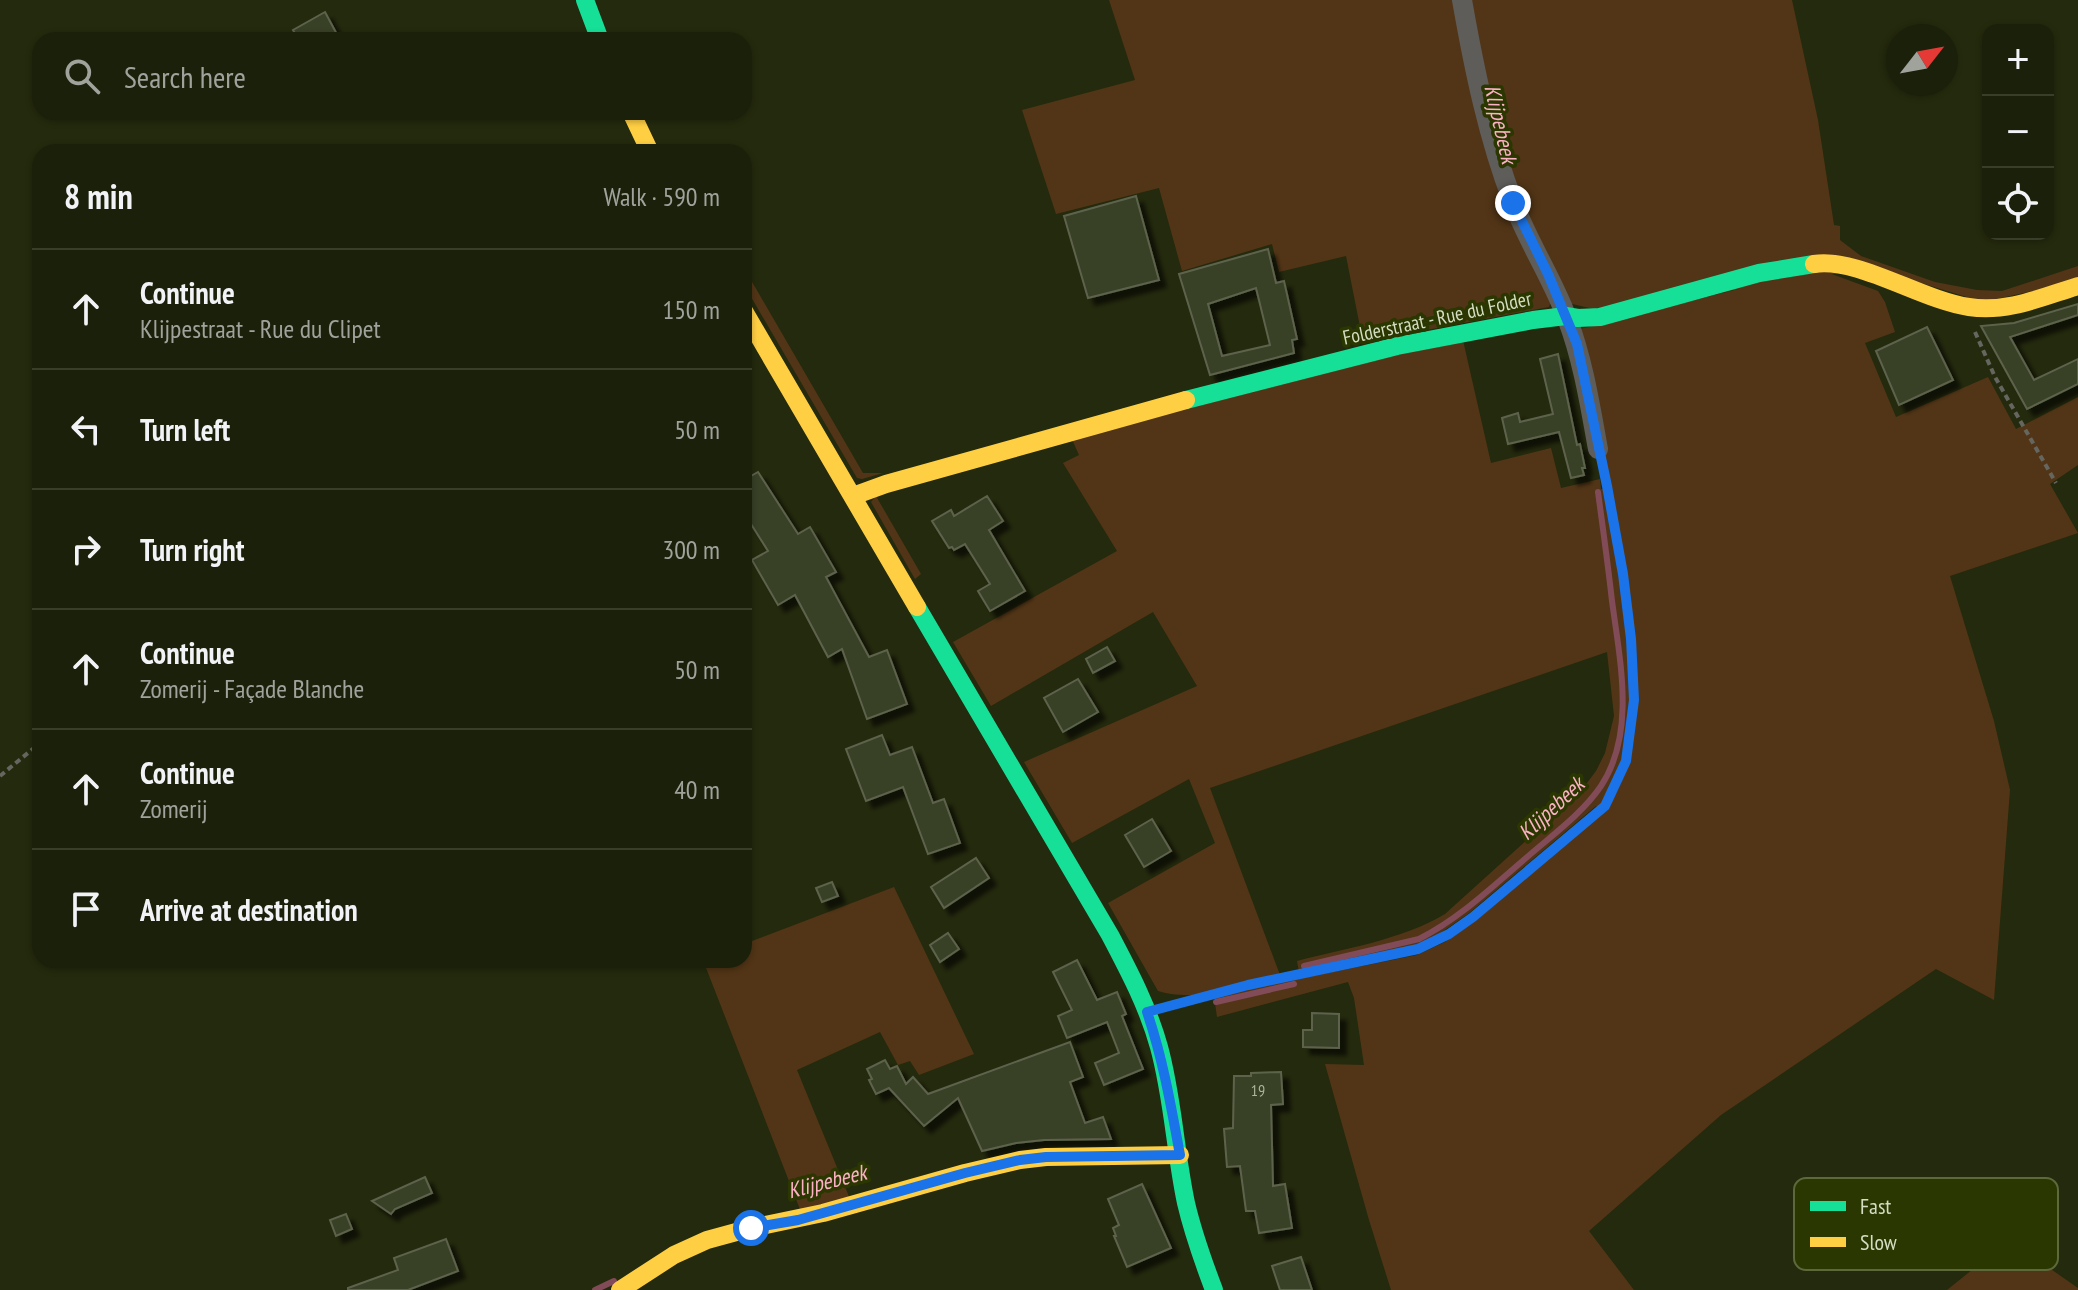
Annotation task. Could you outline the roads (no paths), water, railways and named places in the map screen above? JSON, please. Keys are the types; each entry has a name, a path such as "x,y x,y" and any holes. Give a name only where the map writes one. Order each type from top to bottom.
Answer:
{"street":[{"path":"585,0 597,32"},
{"path":"1462,0 1499,162 1513,203 1577,344 1598,449"},
{"path":"635,120 646,144"},
{"name":"Folderstraat - Rue du Folder","path":"853,496 1077,429 1283,374 1397,346 1533,320 1566,316 1600,317 1759,273 1837,263 1966,307 1998,308 2078,286"},
{"path":"752,325 1110,935 1138,989 1158,1044 1170,1092 1186,1202 1214,1290"},
{"path":"620,1290 674,1255 707,1240 811,1217 965,1173 1046,1157 1180,1155"}],"waterway":[{"name":"Klijpebeek","path":"1304,966 1419,939 1434,931 1475,902 1566,824 1601,786 1619,743 1623,696 1598,492"},
{"name":"Klijpebeek","path":"1216,1002 1294,984"},
{"name":"Klijpebeek","path":"595,1290 614,1281"}]}
